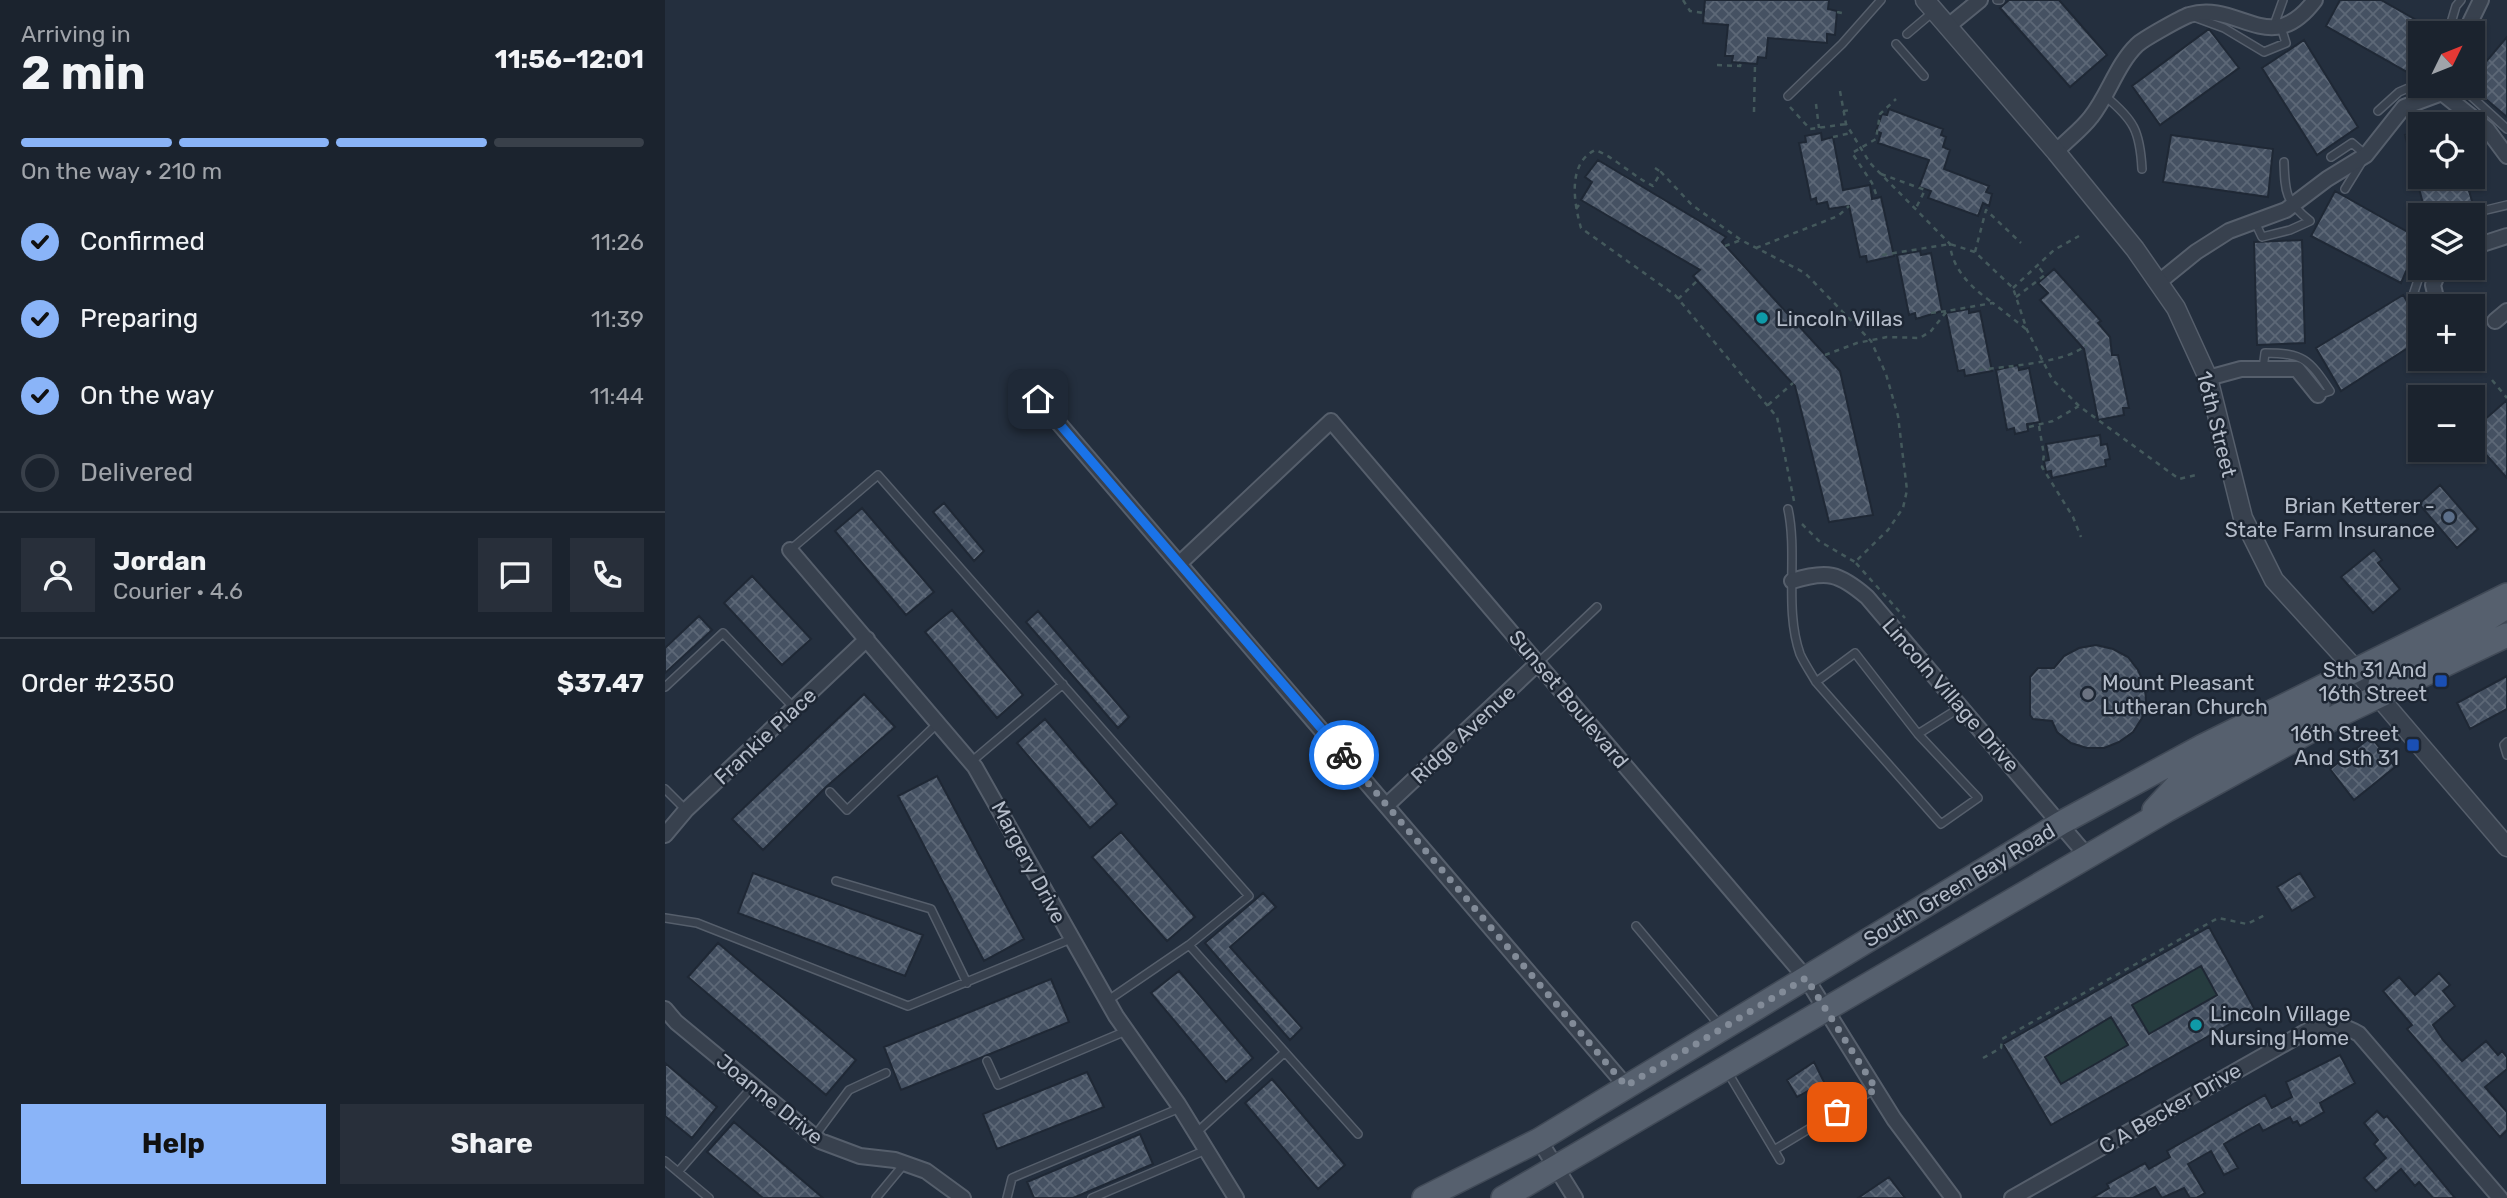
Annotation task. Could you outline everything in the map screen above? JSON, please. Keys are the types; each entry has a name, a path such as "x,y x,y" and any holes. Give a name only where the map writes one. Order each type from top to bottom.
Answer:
{"main road":[{"name":"South Green Bay Road","path":"1424,1198 1539,1140 2061,822 2355,669 2507,595"},
{"path":"2379,696 2380,684 2395,667 2472,630 2507,606"},
{"name":"South Green Bay Road","path":"1503,1198 1827,1012 2137,828 2339,715 2507,635"},
{"path":"2137,828 2180,782 2331,697 2355,669"}],"street":[{"path":"1947,27 1980,0"},
{"path":"2056,152 2091,117 2138,44 2209,4 2258,24 2277,26 2303,16 2315,0"},
{"path":"2471,21 2481,0"},
{"name":"16th Street","path":"1929,6 2056,152 2159,282 2182,320 2208,378 2231,480 2258,553 2282,592 2355,669 2506,841"},
{"path":"2159,282 2196,252 2229,231 2292,206 2327,179 2366,155 2404,107 2424,98"},
{"path":"2453,98 2468,112"},
{"path":"2485,127 2507,156"},
{"path":"2485,240 2507,236"},
{"path":"2495,321 2507,311"},
{"path":"2208,378 2241,369 2297,369 2318,395"},
{"path":"1038,399 1626,1086"},
{"name":"Sunset Boulevard","path":"1180,563 1331,421 1806,978 1876,1089 1953,1198"},
{"name":"Margery Drive","path":"790,550 971,762 991,792 1107,1001 1180,1108 1236,1198"},
{"name":"Lincoln Village Drive","path":"1792,581 1815,574 1847,580 1867,597 2088,857"},
{"name":"Frankie Place","path":"665,835 686,810 867,639"},
{"name":"Ridge Avenue","path":"1387,805 1538,663"},
{"name":"Joanne Drive","path":"665,1009 676,1022 814,1137 839,1150 906,1163 926,1171 963,1198"},
{"name":"C A Becker Drive","path":"2012,1198 2314,1027 2330,1024 2349,1028 2359,1034 2500,1198"},
{"path":"1539,1140 1575,1198"}],"lane":[{"path":"1785,97 1842,44 1881,0"},
{"path":"2189,15 2224,28 2264,52 2286,43 2277,26 2283,0"},
{"path":"2452,21 2461,0"},
{"path":"1907,34 1929,6"},
{"path":"1896,44 1924,76"},
{"path":"2378,111 2399,92 2408,88"},
{"path":"2105,96 2125,113 2141,140 2142,169"},
{"path":"2473,98 2507,129"},
{"path":"2404,107 2408,113"},
{"path":"2331,157 2352,143 2366,155 2345,189"},
{"path":"2255,222 2262,237 2290,230 2310,221 2292,206 2285,190 2284,162"},
{"path":"2485,211 2507,205"},
{"path":"790,550 878,475 1249,896 1189,945 1107,1001"},
{"path":"1792,507 1792,581 1800,654 1816,682 1941,824 1978,799 1918,734 1855,653 1816,682"},
{"path":"1538,663 1597,607"},
{"path":"665,687 723,633 794,708"},
{"path":"971,762 1063,684"},
{"path":"1918,734 1961,707"},
{"path":"830,792 847,810 939,722"},
{"path":"2507,742 2504,745 2507,755"},
{"path":"665,789 686,810"},
{"path":"837,881 931,909 967,983"},
{"path":"665,918 697,923 908,1006 1071,939"},
{"path":"1636,926 1722,1027"},
{"path":"1189,945 1359,1133"},
{"path":"987,1061 998,1085 1126,1031"},
{"path":"1196,1133 1285,1052"},
{"path":"1726,1070 1780,1160"},
{"path":"814,1137 849,1090 886,1073"},
{"path":"678,1172 752,1087"},
{"path":"1774,1150 1876,1089"},
{"path":"1007,1198 1012,1178 1180,1108"},
{"path":"1092,1198 1207,1150"},
{"path":"665,1161 709,1198"},
{"path":"876,1198 906,1163"}],"path":[{"path":"1683,0 1690,11 1704,13"},
{"path":"1837,12 1846,14"},
{"path":"1717,65 1740,66 1741,63"},
{"path":"1754,112 1755,64"},
{"path":"1840,91 1846,124 1877,173 1916,208 1950,244 1951,254 1959,271 2027,330"},
{"path":"1785,97 1810,129 1846,124"},
{"path":"1876,194 1872,183 1852,153 1876,139 1880,114 1893,106 1896,99"},
{"path":"1816,104 1819,128"},
{"path":"1843,111 1851,110"},
{"path":"1833,137 1851,133"},
{"path":"1661,172 1653,186 1595,150 1588,154 1577,173 1576,209 1581,228 1678,299 1777,416 1792,507"},
{"path":"1655,168 1692,205 1741,240 1805,273 1871,341 1886,374 1898,416 1907,490 1903,508 1888,530 1855,562"},
{"path":"1877,173 1924,190 1916,208"},
{"path":"1576,209 1582,201"},
{"path":"1756,248 1838,216 1850,206"},
{"path":"1975,252 1986,210 2021,243"},
{"path":"2013,288 2054,250 2080,236"},
{"path":"1725,246 1741,240"},
{"path":"1882,255 1950,244 1975,252 2013,288 2027,330 2052,379 2079,406 2179,479 2196,475"},
{"path":"2016,297 2045,275 2037,265"},
{"path":"1678,299 1697,281"},
{"path":"1931,313 1993,303"},
{"path":"1825,355 1871,341 1925,336 1947,311"},
{"path":"1979,370 2073,353 2087,345"},
{"path":"2492,380 2507,398"},
{"path":"1767,405 1793,383"},
{"path":"2029,427 2039,426 2079,406"},
{"path":"2039,426 2044,455 2042,467 2073,517 2081,537"},
{"path":"1800,521 1813,536 1855,562 1907,622"},
{"path":"1983,1058 2001,1048 2003,1039 2218,918 2247,925 2267,914"}],"green space":[{"path":"2201,966 2217,995 2149,1034 2132,1005"},
{"path":"2111,1017 2128,1045 2061,1084 2045,1057"}],"building":[{"path":"1705,0 1829,0 1828,9 1837,11 1835,35 1827,34 1827,43 1768,38 1766,58 1758,57 1757,64 1732,62 1733,56 1725,56 1728,25 1703,23"},
{"path":"2009,0 2059,0 2107,55 2070,87 2000,8"},
{"path":"2340,0 2381,0 2418,21 2408,21 2408,72 2326,26"},
{"path":"2209,29 2239,68 2160,125 2132,86"},
{"path":"2507,37 2507,117 2485,98 2485,63"},
{"path":"2304,40 2358,127 2317,155 2262,68"},
{"path":"1889,109 1943,129 1941,135 1946,137 1943,147 1950,150 1944,169 1989,186 1986,192 1992,194 1989,206 1983,203 1978,216 1928,198 1931,191 1919,187 1929,160 1878,143 1881,133 1876,131 1882,114 1887,115"},
{"path":"1821,133 1822,140 1833,137 1843,190 1870,185 1872,199 1881,197 1894,256 1867,262 1866,256 1860,257 1849,206 1829,209 1827,202 1817,204 1816,198 1811,200 1799,143 1806,142 1805,136"},
{"path":"2171,135 2273,149 2268,197 2163,182"},
{"name":"Lincoln Villas","path":"1598,160 1726,237 1722,242 1840,371 1873,515 1829,522 1795,386 1693,276 1700,270 1581,200 1592,182 1585,177"},
{"path":"2419,189 2468,189 2473,203 2423,203"},
{"path":"2335,191 2408,232 2408,267 2401,283 2311,236"},
{"path":"2302,240 2305,343 2257,345 2254,242"},
{"path":"1920,251 1921,255 1931,253 1942,311 1916,319 1915,313 1909,315 1897,255"},
{"path":"2054,269 2101,321 2098,323 2110,337 2112,355 2118,355 2129,408 2123,408 2124,415 2098,420 2084,349 2040,300 2048,293 2038,283"},
{"path":"2403,295 2408,303 2408,348 2341,391 2316,348"},
{"path":"1969,309 1969,313 1980,311 1992,371 1965,376 1964,370 1958,371 1946,313"},
{"path":"2018,365 2019,370 2029,368 2040,422 2027,424 2028,431 2015,434 2014,428 2007,430 1996,370"},
{"path":"2507,400 2507,478 2485,453 2485,419"},
{"path":"2100,435 2101,445 2107,444 2110,459 2105,460 2106,466 2052,478 2051,471 2046,472 2044,461 2049,460 2046,444"},
{"name":"Brian Ketterer - State Farm Insurance","path":"2440,485 2478,529 2457,548 2419,504"},
{"path":"944,503 984,551 974,561 933,512"},
{"path":"862,508 934,592 906,615 835,531"},
{"path":"2374,550 2382,560 2378,563 2400,589 2373,613 2341,577"},
{"path":"752,576 811,639 782,665 724,603"},
{"path":"952,610 1023,695 997,718 925,632"},
{"path":"1038,611 1129,717 1118,728 1026,622"},
{"path":"699,616 712,630 665,673 665,648"},
{"name":"Mount Pleasant Lutheran Church","path":"2096,645 2113,649 2128,657 2145,685 2146,702 2142,718 2133,732 2104,748 2087,748 2071,743 2057,732 2052,721 2033,719 2030,715 2030,677 2038,668 2054,668 2064,656 2079,648"},
{"path":"2507,676 2507,709 2470,729 2457,703"},
{"path":"864,694 895,727 826,787 763,850 732,819"},
{"path":"1045,719 1117,804 1090,828 1017,743"},
{"path":"2371,737 2395,767 2354,800 2330,769"},
{"path":"937,776 1024,939 984,961 898,796"},
{"path":"1121,832 1195,917 1167,941 1092,857"},
{"path":"753,873 923,935 905,976 738,913"},
{"path":"2300,873 2315,897 2292,911 2277,887"},
{"path":"1263,893 1276,907 1230,947 1302,1028 1290,1040 1205,943"},
{"name":"Lincoln Village Nursing Home","path":"2209,927 2255,1010 2051,1125 2003,1044","holes":["2201,966 2217,995 2149,1034 2132,1005","2111,1017 2128,1045 2061,1084 2045,1057"]},
{"path":"718,943 856,1060 826,1095 688,977"},
{"path":"1179,971 1253,1058 1226,1082 1151,993"},
{"path":"2439,973 2450,985 2443,991 2455,1006 2433,1025 2443,1040 2462,1061 2486,1041 2498,1055 2502,1051 2507,1057 2507,1069 2485,1087 2507,1112 2507,1130 2500,1137 2407,1029 2412,1025 2383,991 2399,977 2415,995"},
{"path":"1051,979 1069,1022 901,1090 884,1047"},
{"path":"2340,1055 2355,1083 2320,1103 2324,1112 2300,1126 2297,1121 2293,1123 2290,1117 2263,1131 2259,1124 2224,1144 2238,1168 2224,1175 2211,1151 2188,1164 2205,1193 2190,1198 2184,1188 2162,1198 2155,1187 2133,1198 2092,1198 2109,1188 2107,1184 2145,1163 2149,1169 2170,1157 2167,1151 2265,1095 2272,1108 2292,1097 2286,1082"},
{"path":"1814,1062 1824,1082 1797,1097 1787,1080"},
{"path":"665,1063 717,1107 692,1138 665,1116"},
{"path":"1087,1072 1104,1107 997,1149 983,1114"},
{"path":"1272,1079 1345,1165 1318,1189 1245,1103"},
{"path":"2377,1111 2384,1118 2387,1116 2455,1198 2433,1198 2419,1182 2415,1186 2401,1169 2376,1191 2364,1178 2386,1158 2374,1144 2378,1140 2364,1123"},
{"path":"734,1122 823,1198 763,1198 707,1152"},
{"path":"1140,1134 1153,1164 1073,1198 1034,1198 1027,1182"},
{"path":"1889,1177 1905,1198 1858,1198"}],"way so far":[{"path":"1344,755 1626,1086 1806,978 1876,1089 1837,1112"}],"place":[{"name":"Lincoln Villas","path":"1762,318"},
{"name":"Brian Ketterer - State Farm Insurance","path":"2449,517"},
{"name":"Sth 31 And 16th Street","path":"2441,681"},
{"name":"Mount Pleasant Lutheran Church","path":"2088,694"},
{"name":"16th Street And Sth 31","path":"2413,745"},
{"name":"Lincoln Village Nursing Home","path":"2196,1025"}],"route":[{"path":"1038,399 1344,755"}]}
